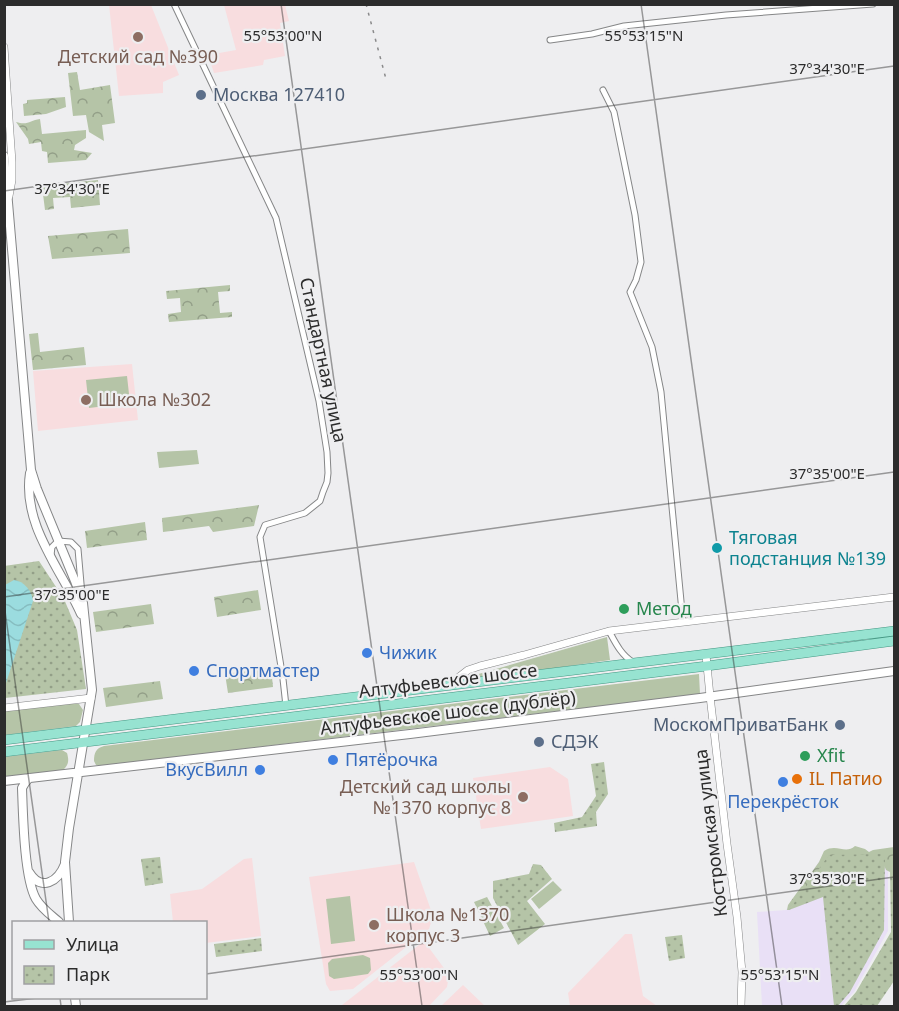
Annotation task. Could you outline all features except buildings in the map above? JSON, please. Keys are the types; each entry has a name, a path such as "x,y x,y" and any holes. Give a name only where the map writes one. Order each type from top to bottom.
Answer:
{"main road":[{"path":"4,156 9,250 31,470 51,556 78,608 86,635"},
{"path":"31,470 30,498 45,529 58,540 83,603 92,677 91,698 65,862 69,921"},
{"name":"Алтуфьевское шоссе","path":"4,740 894,632"},
{"name":"Алтуфьевское шоссе","path":"4,752 894,641"},
{"name":"Алтуфьевское шоссе (дублёр)","path":"6,781 271,751 894,671"},
{"path":"29,778 22,788 22,799 31,887 43,909 58,921"},
{"path":"6,781 14,783 22,799"},
{"path":"28,872 36,881 48,882 57,876 65,862"}],"street":[{"name":"Стандартная улица","path":"174,4 276,218 316,390 327,452 327,482 320,501 305,513 265,525 260,537 286,706"},
{"path":"550,40 592,34 624,26 726,15 873,4"},
{"path":"4,47 12,162 12,180 8,201"},
{"path":"603,90 614,112 635,215 641,262 630,292 652,347 661,392 683,622"},
{"path":"4,192 8,201"},
{"path":"51,556 52,548 58,540 71,542 78,549 83,603"},
{"name":"Алтуфьевское шоссе (дублёр)","path":"450,686 468,670 609,631 894,597"},
{"path":"609,631 629,660 637,663"},
{"name":"Костромская улица","path":"706,655 737,917 742,972 741,1006"},
{"path":"4,708 91,698"}],"shaded area":[{"name":"Детский сад №390","path":"109,5 151,5 179,75 163,82 163,93 119,96"},
{"path":"224,5 285,5 289,21 280,23 285,56 264,60 263,65 214,73 208,55 236,50"},
{"name":"Школа №302","path":"132,364 138,420 38,431 33,371"},
{"name":"Детский сад школы №1370 корпус 8","path":"550,767 568,779 573,816 481,829 473,778"},
{"path":"888,851 888,931 854,992 841,1006 762,1006 757,912 786,910 825,853"},
{"path":"252,858 261,936 207,943 207,921 173,921 170,894 202,889 244,859"},
{"name":"Школа №1370 корпус 3","path":"414,862 433,916 429,929 353,989 330,991 326,984 309,877"},
{"path":"625,934 632,934 643,996 657,1006 570,1006 568,993"},
{"path":"424,941 449,975 447,987 429,1006 342,1005"},
{"path":"463,985 485,1006 441,1006"}],"green space":[{"path":"77,72 80,90 110,85 115,123 102,125 104,141 89,132 86,115 73,116 68,73"},
{"path":"65,97 66,107 46,114 24,116 23,104 27,103 27,100"},
{"path":"40,119 42,134 86,130 86,138 75,145 74,150 92,153 86,160 48,163 47,152 42,151 41,142 29,144 16,122 26,123"},
{"path":"98,180 100,205 71,208 70,197 53,198 54,209 45,210 42,186"},
{"path":"128,229 130,253 52,259 48,236"},
{"path":"230,285 230,291 218,292 220,313 232,312 232,317 169,322 168,314 181,312 180,298 167,299 166,291"},
{"path":"38,333 40,352 84,347 86,365 33,370 29,334"},
{"path":"127,376 130,403 89,408 86,380"},
{"path":"197,450 199,464 159,468 157,452"},
{"path":"259,505 254,526 213,532 209,526 163,532 162,518"},
{"path":"145,522 147,540 87,548 85,531"},
{"path":"39,561 64,599 77,630 86,689 5,698 4,566"},
{"path":"258,590 261,610 217,617 214,597"},
{"path":"151,604 154,624 96,632 93,612"},
{"path":"607,637 610,660 460,682 461,679"},
{"path":"271,668 273,687 228,693 225,674"},
{"path":"699,674 700,694 101,766 96,765 94,761 96,751 104,746"},
{"path":"160,681 163,699 106,707 103,688"},
{"path":"79,704 83,710 80,722 76,726 5,735 4,711"},
{"path":"62,750 67,753 68,760 63,770 5,777 4,757"},
{"path":"604,762 608,794 596,812 597,826 555,832 554,823 582,817 596,796 591,764"},
{"path":"855,846 869,852 894,847 894,874 886,870 883,863 810,886 787,910 788,905 819,862 824,851 833,848 848,849"},
{"path":"885,854 884,930 850,992 838,1006 834,1006 823,897 789,910 829,855"},
{"path":"160,857 163,883 145,886 141,859"},
{"path":"533,864 541,865 552,879 527,901 545,924 518,945 493,898 493,881 529,874"},
{"path":"894,870 894,981 877,1006 844,1006 856,992 891,932 890,871"},
{"path":"553,881 562,890 539,909 531,899"},
{"path":"350,896 355,941 331,944 326,899"},
{"path":"487,897 504,928 490,936 474,902"},
{"path":"682,935 685,958 669,961 665,937"},
{"path":"261,938 262,951 216,957 214,944"},
{"path":"363,955 370,958 371,970 368,974 334,979 329,976 328,963 332,959"}],"water":[{"path":"14,580 27,587 33,601 5,686 5,585"}],"railway":[{"path":"366,4 386,79"}],"place":[{"name":"Детский сад №390","path":"138,37"},
{"name":"Москва 127410","path":"201,95"},
{"name":"Школа №302","path":"86,400"},
{"name":"Тяговая подстанция №139","path":"717,548"},
{"name":"Метод","path":"624,609"},
{"name":"Чижик","path":"367,653"},
{"name":"Спортмастер","path":"194,671"},
{"name":"МоскомПриватБанк","path":"840,725"},
{"name":"СДЭК","path":"539,742"},
{"name":"Xfit","path":"805,756"},
{"name":"Пятёрочка","path":"333,760"},
{"name":"ВкусВилл","path":"260,770"},
{"name":"IL Патио","path":"797,779"},
{"name":"Перекрёсток","path":"783,782"},
{"name":"Детский сад школы №1370 корпус 8","path":"523,797"},
{"name":"Школа №1370 корпус 3","path":"374,925"}]}
